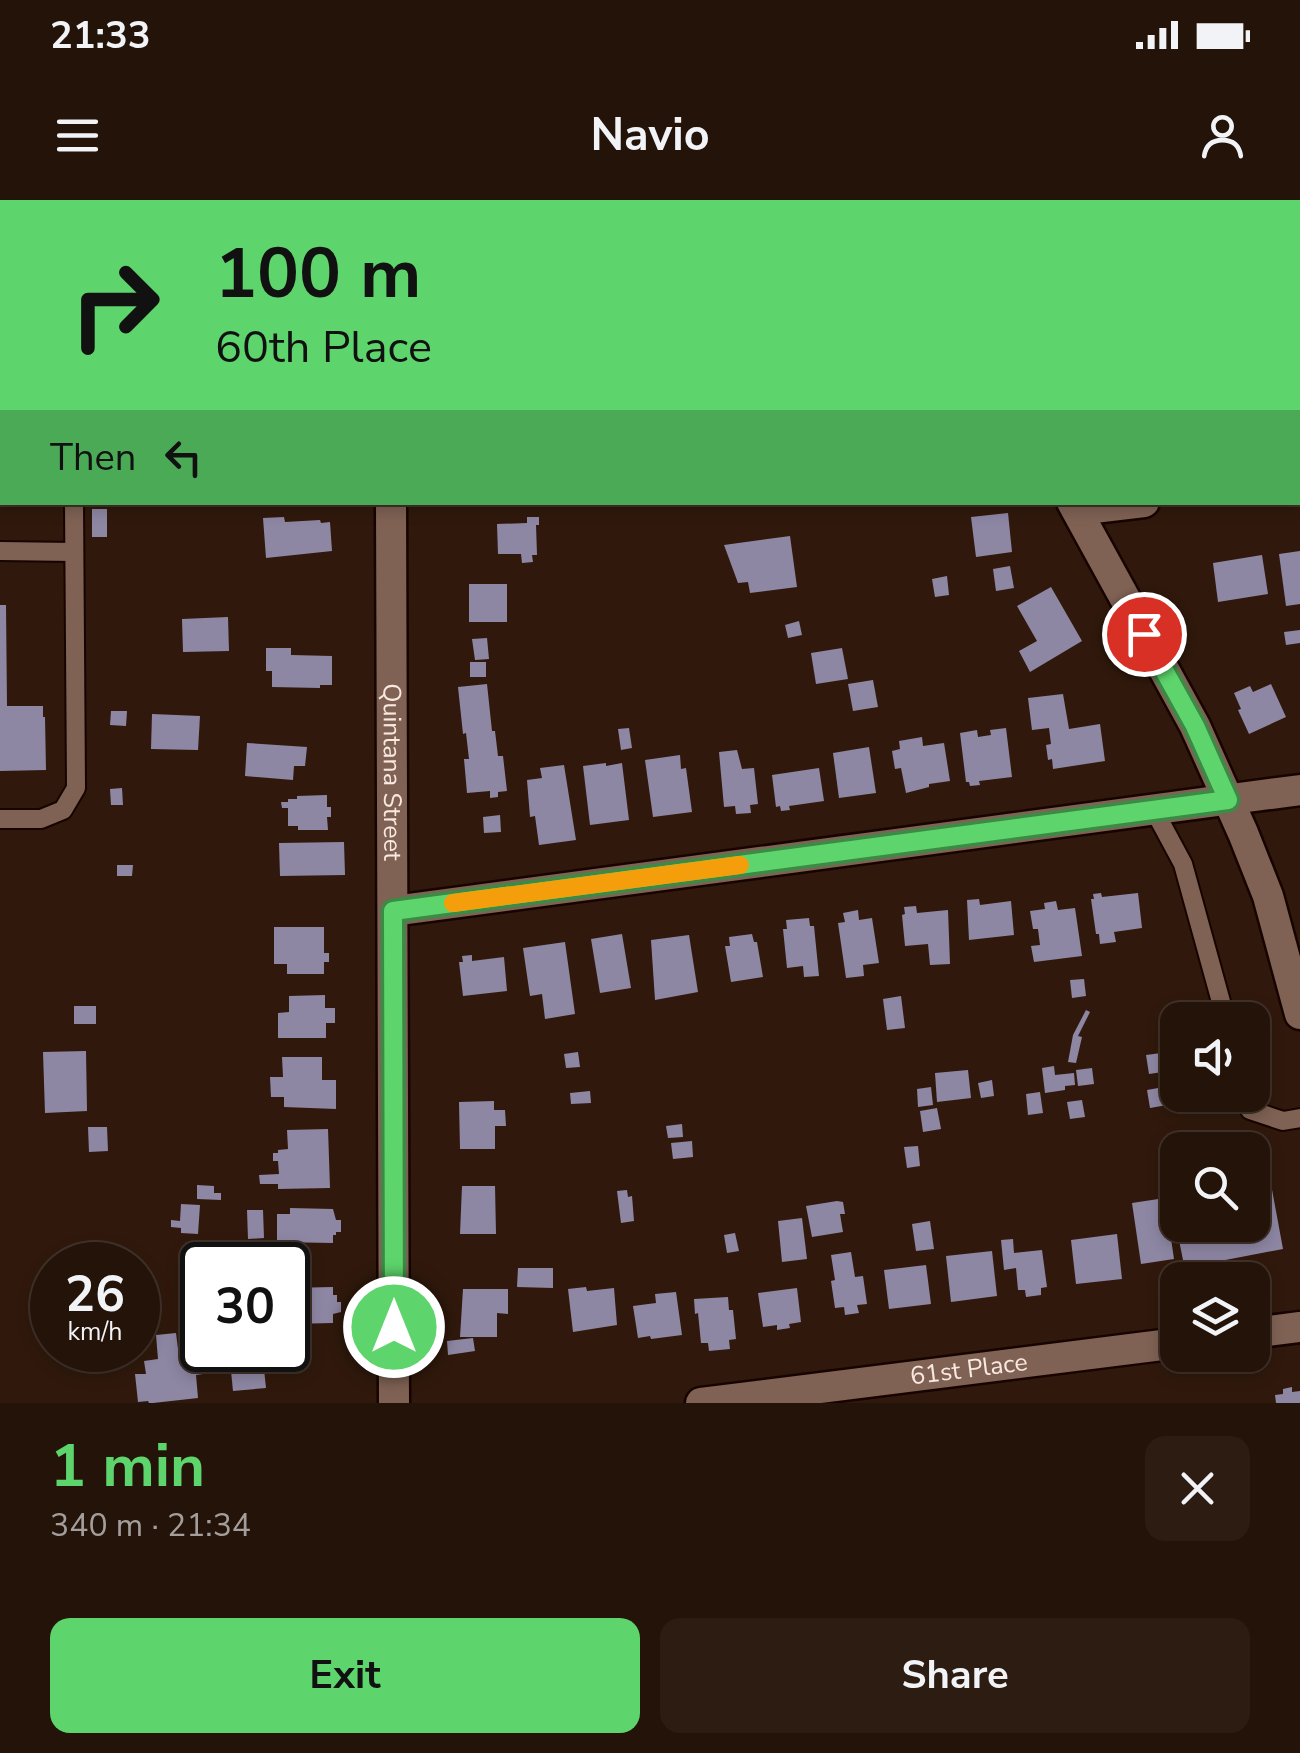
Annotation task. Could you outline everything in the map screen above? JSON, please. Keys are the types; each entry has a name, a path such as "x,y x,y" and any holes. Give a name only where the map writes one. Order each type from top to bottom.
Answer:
{"street":[{"name":"Quintana Street","path":"392,505 394,1403"},
{"path":"1074,506 1195,726 1254,856 1300,1014"},
{"path":"393,911 1300,790"},
{"path":"1270,1331 1300,1327"},
{"name":"61st Place","path":"701,1403 1160,1345"}],"lane":[{"path":"0,819 41,818 63,810 76,788 74,505"},
{"path":"0,551 74,552"},
{"path":"1154,810 1183,864 1221,1002"},
{"path":"1256,1112 1282,1121 1300,1118"}],"building":[{"path":"92,509 107,509 107,537 92,537"},
{"path":"1008,513 1012,552 976,557 971,517"},
{"path":"284,517 285,522 330,522 332,551 266,558 263,518"},
{"path":"527,517 539,517 537,555 532,555 533,562 522,563 521,554 498,554 497,524 527,523"},
{"path":"790,536 797,587 750,593 748,582 738,583 724,545"},
{"path":"1300,551 1300,604 1286,606 1279,554"},
{"path":"1262,555 1268,594 1218,602 1213,563"},
{"path":"1010,566 1014,588 996,591 993,569"},
{"path":"947,576 949,595 935,597 932,579"},
{"path":"469,584 507,584 507,622 469,622"},
{"path":"1051,587 1082,641 1030,672 1019,651 1037,641 1017,606"},
{"path":"0,605 6,605 7,706 43,706 46,770 0,771"},
{"path":"228,617 229,651 183,652 182,619"},
{"path":"799,621 802,635 788,638 785,625"},
{"path":"1300,630 1300,643 1286,645 1284,632"},
{"path":"487,638 489,659 475,660 472,639"},
{"path":"266,648 291,648 291,655 332,656 332,685 272,687 272,671 266,671"},
{"path":"842,648 848,679 816,684 811,653"},
{"path":"470,662 486,662 486,677 470,677"},
{"path":"873,680 878,707 853,711 848,684"},
{"path":"487,684 492,731 498,756 503,756 507,791 490,798 490,791 467,793 464,759 469,759 458,687"},
{"path":"1271,684 1286,717 1249,734 1234,693 1250,686 1253,692"},
{"path":"1063,694 1069,729 1100,724 1105,761 1053,769 1046,745 1051,744 1049,728 1032,730 1028,698"},
{"path":"111,711 127,711 126,726 110,725"},
{"path":"152,714 200,716 198,750 151,749"},
{"path":"629,728 632,748 621,750 618,729"},
{"path":"1006,728 1012,777 979,781 980,785 970,786 966,782 960,733 977,730 978,737"},
{"path":"922,737 923,746 944,743 950,781 906,793 901,768 895,769 892,751 900,749 899,741"},
{"path":"247,743 307,747 305,766 294,766 293,780 245,776"},
{"path":"869,747 876,793 839,798 833,753"},
{"path":"737,750 742,769 754,768 758,804 750,805 751,813 736,814 735,806 724,807 719,752"},
{"path":"680,755 681,769 686,768 692,812 653,817 645,760"},
{"path":"622,763 629,820 590,825 583,766"},
{"path":"564,765 576,840 539,845 535,816 530,817 527,780 542,778 540,768"},
{"path":"819,768 824,801 789,806 790,810 776,807 772,775"},
{"path":"122,788 123,805 111,805 110,789"},
{"path":"327,795 327,807 331,807 328,830 288,826 288,808 282,808 281,802 297,796"},
{"path":"500,815 501,832 484,833 483,817"},
{"path":"344,842 345,875 280,876 279,843"},
{"path":"117,865 133,865 132,876 117,876"},
{"path":"1101,893 1102,897 1138,893 1142,928 1114,932 1116,942 1100,944 1091,899 1093,894"},
{"path":"979,899 980,905 1011,901 1014,935 969,940 967,900"},
{"path":"1056,901 1058,910 1075,908 1082,956 1034,962 1031,946 1040,945 1030,911 1045,909 1044,903"},
{"path":"916,906 917,913 948,910 950,964 930,965 928,944 905,946 904,907"},
{"path":"858,910 859,920 872,918 879,963 863,965 864,976 846,978 838,923 845,922 843,913"},
{"path":"809,918 810,926 814,926 819,976 804,977 803,966 787,968 783,929 787,929 786,920"},
{"path":"274,927 324,927 324,953 329,953 329,962 324,962 324,974 287,974 287,964 274,964"},
{"path":"622,934 631,988 600,993 591,939"},
{"path":"752,934 763,977 731,982 725,946 730,946 729,937"},
{"path":"689,935 698,992 655,1000 651,940"},
{"path":"565,942 575,1014 545,1019 542,994 530,996 523,948"},
{"path":"472,955 472,961 504,957 507,991 463,996 459,962 463,962 462,956"},
{"path":"1084,979 1086,996 1072,998 1070,980"},
{"path":"325,995 325,1008 335,1008 335,1023 326,1023 326,1038 278,1038 278,1013 289,1012 289,996"},
{"path":"901,996 905,1028 887,1030 883,999"},
{"path":"74,1006 96,1006 96,1024 74,1024"},
{"path":"1086,1010 1090,1012 1078,1036 1082,1037 1076,1063 1068,1062 1073,1035"},
{"path":"86,1051 87,1111 45,1113 43,1052"},
{"path":"578,1052 580,1067 566,1068 564,1054"},
{"path":"1160,1053 1160,1072 1149,1074 1146,1055"},
{"path":"282,1057 322,1057 322,1080 336,1080 336,1109 284,1107 284,1097 271,1097 270,1077 283,1077"},
{"path":"1054,1066 1055,1075 1074,1073 1075,1085 1045,1093 1042,1068"},
{"path":"1092,1068 1094,1084 1078,1086 1076,1070"},
{"path":"968,1070 971,1098 937,1102 935,1073"},
{"path":"992,1080 994,1096 981,1098 978,1083"},
{"path":"931,1087 933,1105 918,1107 917,1089"},
{"path":"1160,1088 1160,1106 1150,1108 1147,1090"},
{"path":"590,1091 591,1103 571,1104 570,1093"},
{"path":"1040,1092 1043,1113 1028,1115 1026,1094"},
{"path":"1082,1100 1085,1117 1070,1119 1067,1102"},
{"path":"494,1101 494,1110 505,1110 506,1126 495,1126 495,1149 460,1149 459,1102"},
{"path":"937,1108 941,1129 923,1132 920,1111"},
{"path":"682,1124 683,1137 668,1138 666,1126"},
{"path":"88,1127 107,1127 108,1151 89,1152"},
{"path":"328,1129 330,1188 278,1189 278,1184 260,1184 259,1175 279,1174 273,1153 288,1149 287,1130"},
{"path":"692,1141 693,1157 673,1159 671,1143"},
{"path":"918,1146 920,1166 907,1168 904,1147"},
{"path":"1270,1179 1283,1249 1215,1262 1183,1262 1179,1242 1270,1242"},
{"path":"197,1185 214,1186 214,1193 221,1193 221,1200 197,1199"},
{"path":"462,1186 495,1186 496,1234 460,1234"},
{"path":"627,1190 628,1197 632,1196 634,1221 621,1223 617,1191"},
{"path":"1160,1199 1160,1242 1171,1242 1174,1259 1141,1264 1132,1203"},
{"path":"843,1202 843,1232 812,1237 806,1206"},
{"path":"181,1204 200,1205 198,1234 181,1233 181,1228 171,1227 171,1220 180,1221"},
{"path":"290,1208 333,1209 336,1220 341,1220 341,1232 333,1235 333,1243 277,1242 277,1214 290,1214"},
{"path":"247,1210 263,1210 264,1238 248,1239"},
{"path":"802,1218 807,1259 782,1262 778,1221"},
{"path":"930,1221 934,1249 916,1251 912,1224"},
{"path":"735,1233 739,1251 727,1253 724,1235"},
{"path":"1117,1234 1122,1279 1076,1284 1071,1240"},
{"path":"1013,1239 1014,1253 1042,1250 1047,1287 1041,1288 1041,1295 1026,1297 1025,1290 1018,1290 1016,1268 1004,1270 1001,1240"},
{"path":"992,1251 997,1296 951,1302 946,1256"},
{"path":"851,1252 855,1277 863,1276 867,1304 857,1305 859,1313 845,1315 844,1307 835,1308 831,1255"},
{"path":"926,1265 931,1304 889,1309 884,1270"},
{"path":"518,1268 553,1268 553,1288 517,1287"},
{"path":"333,1287 333,1295 341,1302 341,1312 333,1314 333,1323 310,1324 310,1288"},
{"path":"586,1287 587,1291 614,1288 617,1325 573,1332 568,1289"},
{"path":"797,1288 801,1322 777,1330 777,1325 763,1327 758,1293"},
{"path":"463,1289 508,1289 508,1314 497,1313 497,1337 460,1337"},
{"path":"676,1292 682,1335 638,1338 633,1306 656,1303 655,1294"},
{"path":"728,1297 736,1339 729,1340 730,1349 709,1351 708,1343 701,1343 694,1299"},
{"path":"176,1333 180,1372 203,1372 196,1375 198,1398 138,1402 135,1374 160,1372 160,1335"},
{"path":"473,1338 475,1351 448,1355 447,1341"},
{"path":"231,1372 264,1372 266,1388 233,1391"},
{"path":"1292,1387 1292,1392 1300,1391 1300,1403 1276,1403 1275,1395"}],"slow traffic":[{"path":"453,903 740,865"}],"route":[{"path":"394,1327 393,911 1228,800 1195,726 1144,634"}]}
